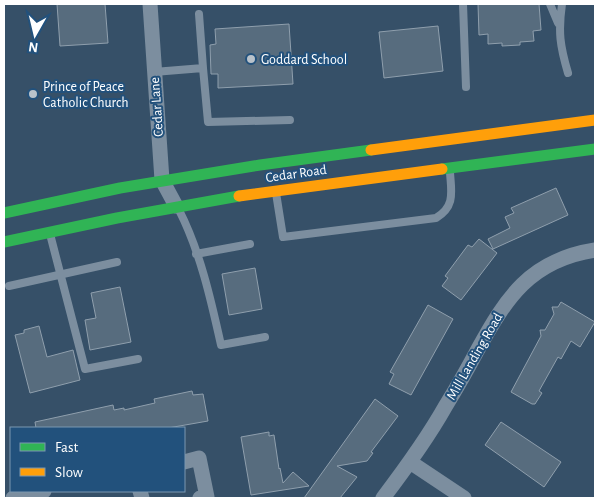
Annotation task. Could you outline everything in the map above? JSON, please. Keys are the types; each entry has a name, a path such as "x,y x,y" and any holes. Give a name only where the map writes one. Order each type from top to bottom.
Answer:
{"main road":[{"name":"Cedar Road","path":"4,213 162,180 595,120"},
{"name":"Cedar Road","path":"4,242 176,206 450,167 595,149"}],"street":[{"name":"Cedar Lane","path":"150,4 162,180 176,206"},
{"name":"Mill Landing Road","path":"384,498 439,418 497,315 511,296 522,284 540,270 560,259 595,250"},
{"path":"185,462 199,458 207,497 200,498"},
{"path":"410,462 464,498"},
{"path":"13,498 40,492"}],"lane":[{"path":"463,4 466,87"},
{"path":"550,4 559,25"},
{"path":"562,4 559,25 561,50 568,73"},
{"path":"199,14 208,122 290,120"},
{"path":"154,72 203,68"},
{"path":"276,191 283,237 436,218 449,206 451,198 450,167"},
{"path":"176,206 188,229 213,309 221,345 265,336"},
{"path":"49,232 85,369 138,359"},
{"path":"196,254 250,244"},
{"path":"9,286 117,262"}],"building":[{"path":"57,4 105,4 108,43 60,46"},
{"path":"478,4 539,4 541,30 533,31 534,41 520,42 520,45 502,46 502,43 488,44 488,34 479,35"},
{"name":"Goddard School","path":"289,24 293,84 218,88 218,74 211,74 210,45 216,44 215,29"},
{"path":"438,26 443,71 384,78 379,32"},
{"path":"556,188 568,215 493,249 488,239 510,228 505,217 514,213 511,208"},
{"path":"479,239 497,253 461,300 442,286 448,278 445,276 468,245 472,247"},
{"path":"255,268 262,309 229,315 222,274"},
{"path":"120,287 131,342 90,350 85,320 96,318 91,293"},
{"path":"561,302 595,322 580,347 571,341 561,359 558,357 539,391 542,393 535,404 532,404 511,392 541,336 540,330 545,330 554,314 552,307 558,307"},
{"path":"428,305 453,319 411,395 389,384 394,374 390,372"},
{"path":"39,326 47,357 73,350 80,380 30,393 15,335 24,333 24,330"},
{"path":"192,391 193,395 203,394 208,421 174,427 36,427 35,422 113,405 114,410 124,408 124,410 155,403 154,399"},
{"path":"375,399 398,416 371,452 373,453 367,461 337,466 357,477 340,498 304,498"},
{"path":"501,422 561,462 544,487 485,445"},
{"path":"269,432 269,436 274,435 283,483 293,472 309,486 251,495 241,437"}],"traffic: fast":[{"path":"442,169 595,149"},
{"path":"4,213 120,188 260,165 371,150"},
{"path":"4,242 117,218 239,196"}],"traffic: slow":[{"path":"371,150 595,120"},
{"path":"239,196 442,169"}],"place":[{"name":"Goddard School","path":"251,59"},
{"name":"Prince of Peace Catholic Church","path":"33,94"}]}
